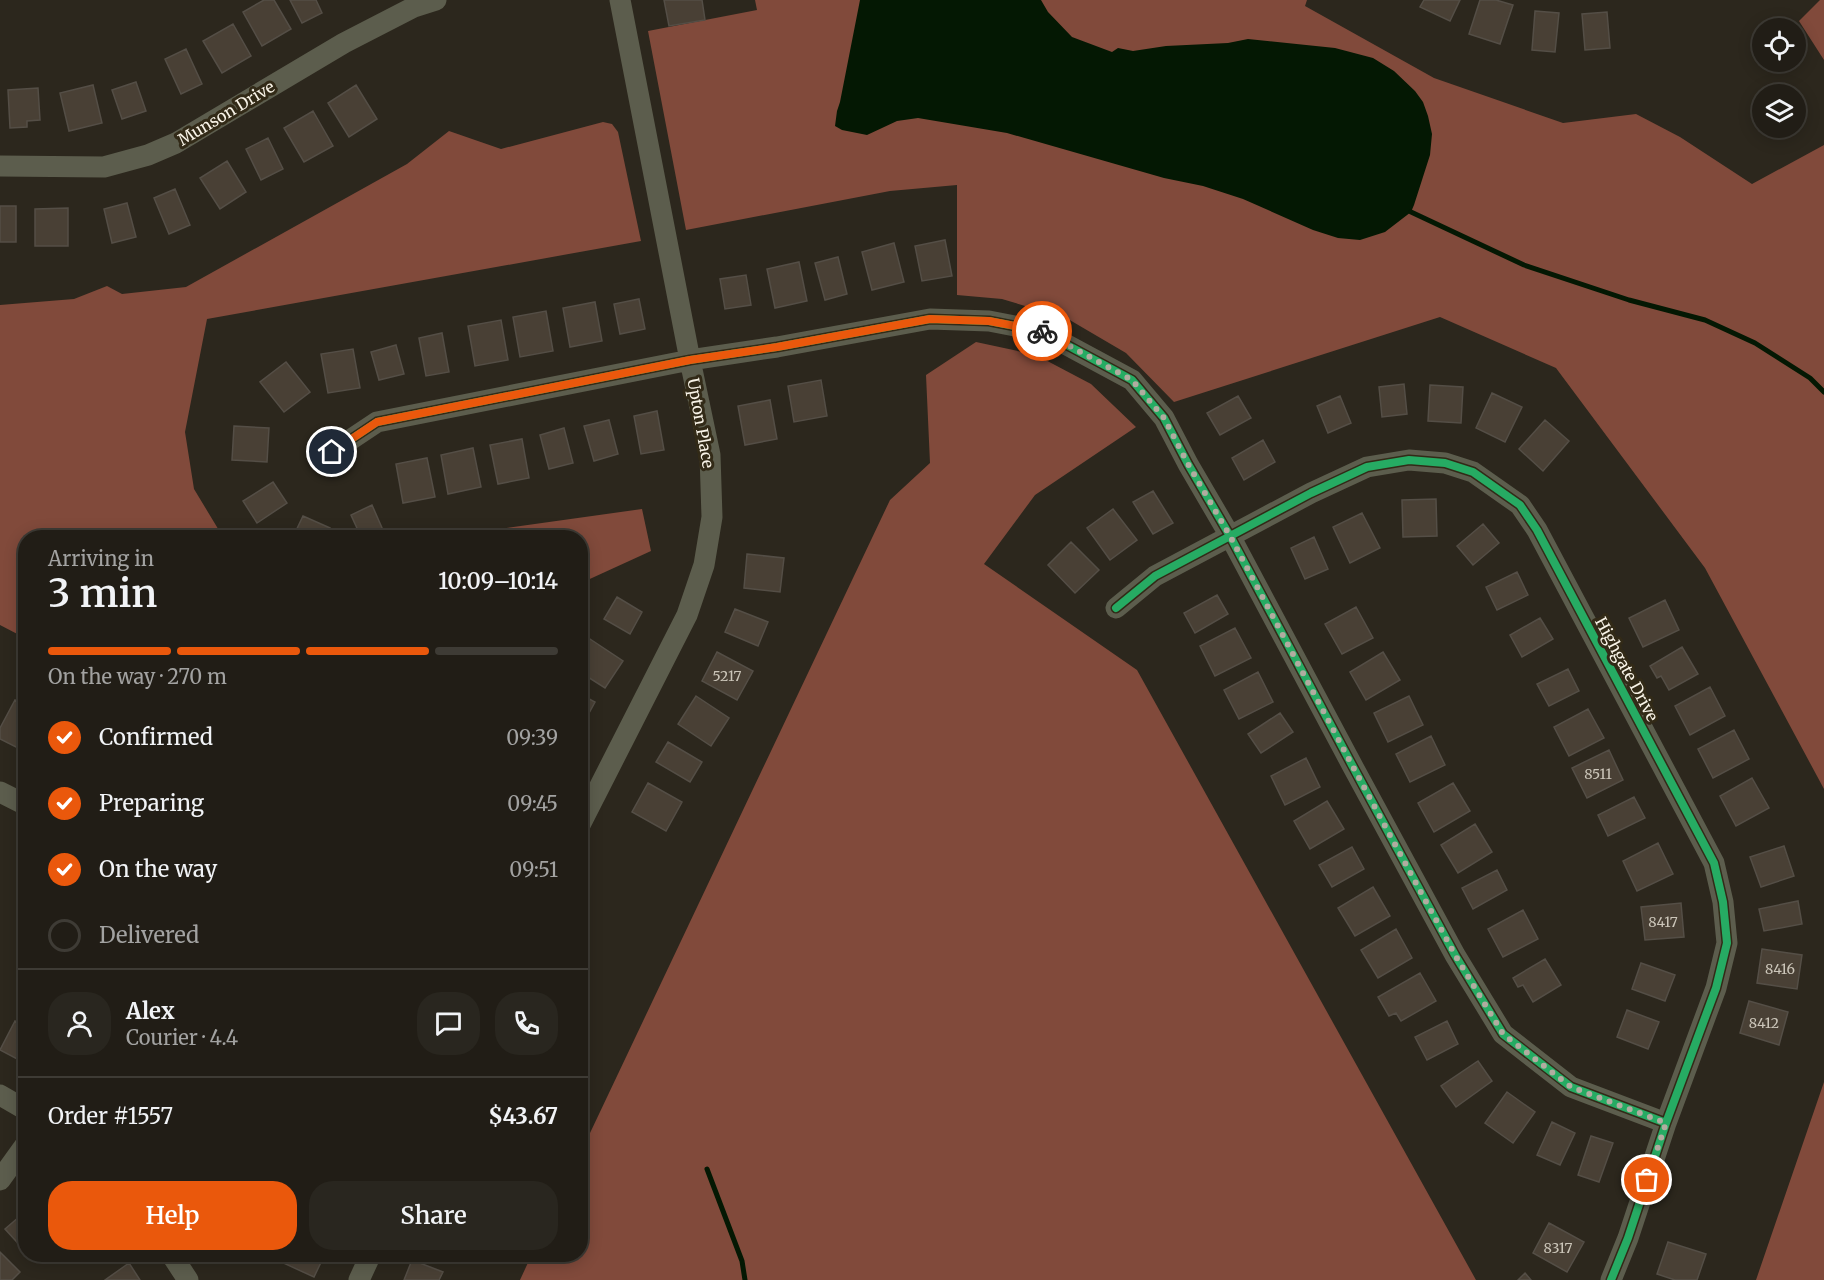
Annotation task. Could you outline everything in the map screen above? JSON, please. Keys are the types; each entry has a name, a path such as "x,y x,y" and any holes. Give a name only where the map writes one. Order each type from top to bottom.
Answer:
{"street":[{"name":"Munson Drive","path":"0,166 104,166 148,155 176,143 344,43 414,7 436,0"},
{"name":"Upton Place","path":"588,809 687,615 704,565 712,517 710,454 620,0"},
{"path":"332,452 377,422 690,360 777,347 930,319 989,321 1041,331 1132,380 1164,418 1230,536 1444,935 1503,1034 1571,1087 1666,1123"},
{"name":"Highgate Drive","path":"1116,608 1155,576 1311,493 1367,467 1409,460 1445,463 1473,472 1520,505 1537,530 1714,863 1723,902 1727,943 1716,988 1611,1280"},
{"path":"0,792 18,802"},
{"path":"0,1095 18,1105"},
{"path":"0,1180 18,1155"},
{"path":"176,1262 188,1280"},
{"path":"359,1280 367,1262"}],"shaded area":[{"path":"755,0 1307,0 1305,6 1434,78 1563,123 1636,114 1680,137 1752,184 1824,145 1824,789 1705,568 1556,368 1440,317 1174,402 1126,353 1068,319 1002,299 957,295 957,185 890,191 686,230 648,31 757,10"},
{"path":"860,0 1041,0 1048,12 1072,37 1112,52 1118,48 1133,51 1166,46 1228,43 1248,39 1335,48 1373,58 1394,71 1415,91 1423,102 1428,116 1432,134 1430,155 1414,205 1411,212 1385,232 1360,240 1338,238 1313,230 1243,199 1203,186 1164,178 1007,133 918,118 897,121 867,135 842,130 835,126 837,111"},
{"path":"1820,0 1824,0 1824,60 1806,32 1806,18 1802,18"},
{"path":"603,122 612,124 618,132 641,241 207,319 185,432 194,489 219,530 18,530 18,634 0,625 0,305 74,299 107,286 122,294 186,287 407,164 449,131 501,149"},
{"path":"976,342 1036,355 1091,384 1136,427 1035,495 984,564 1137,670 1476,1280 520,1280 528,1262 588,1262 588,1137 890,500 930,463 926,375"},
{"path":"642,509 651,551 588,580 588,530 493,530"},
{"path":"1824,1082 1824,1280 1756,1280"}],"building":[{"path":"264,0 274,0 291,29 262,46 243,12"},
{"path":"290,0 316,0 322,13 302,23"},
{"path":"664,0 702,0 705,20 669,26"},
{"path":"1424,0 1460,0 1450,21 1420,7"},
{"path":"1480,0 1496,0 1513,5 1500,44 1469,34"},
{"path":"1535,11 1559,13 1555,52 1532,50"},
{"path":"1607,12 1610,48 1585,50 1582,14"},
{"path":"233,24 251,56 222,73 203,41"},
{"path":"186,49 202,84 181,94 165,59"},
{"path":"136,82 146,111 122,119 112,90"},
{"path":"93,85 102,123 69,131 60,93"},
{"path":"356,85 377,119 349,137 328,103"},
{"path":"38,88 40,120 27,121 27,127 10,128 8,90"},
{"path":"313,111 333,146 304,162 284,128"},
{"path":"268,138 283,169 261,180 246,149"},
{"path":"227,161 246,192 220,209 200,178"},
{"path":"175,189 190,225 169,234 154,198"},
{"path":"127,203 136,237 112,243 104,209"},
{"path":"0,206 16,206 16,242 0,242"},
{"path":"68,208 68,246 35,246 35,209"},
{"path":"945,240 952,276 922,281 915,246"},
{"path":"894,243 904,282 872,290 862,252"},
{"path":"838,257 847,294 825,300 815,263"},
{"path":"799,262 807,301 775,308 767,269"},
{"path":"746,275 751,305 725,309 720,279"},
{"path":"639,299 645,329 620,334 614,304"},
{"path":"595,302 602,341 570,347 563,308"},
{"path":"546,311 553,351 520,357 513,317"},
{"path":"501,320 508,360 475,366 468,326"},
{"path":"442,333 449,372 426,376 419,338"},
{"path":"396,345 404,374 379,380 371,352"},
{"path":"353,349 360,388 328,393 321,354"},
{"path":"286,362 310,392 284,412 260,382"},
{"path":"821,380 827,416 794,422 788,386"},
{"path":"1404,384 1407,414 1382,417 1379,387"},
{"path":"1430,385 1463,387 1461,423 1428,421"},
{"path":"1492,393 1522,407 1505,442 1476,428"},
{"path":"1238,396 1251,418 1220,435 1207,413"},
{"path":"1340,396 1351,423 1328,433 1317,406"},
{"path":"770,400 777,439 745,445 738,406"},
{"path":"657,411 664,450 641,454 634,416"},
{"path":"609,420 618,454 594,461 584,426"},
{"path":"1545,420 1569,441 1543,471 1519,449"},
{"path":"234,426 269,428 267,462 232,460"},
{"path":"564,428 573,463 549,469 540,435"},
{"path":"522,439 529,478 498,484 490,445"},
{"path":"1263,440 1275,462 1244,480 1232,458"},
{"path":"473,448 481,487 448,494 441,455"},
{"path":"427,458 435,497 403,503 396,464"},
{"path":"273,482 287,503 257,523 243,501"},
{"path":"1153,491 1173,523 1153,534 1133,502"},
{"path":"1436,499 1437,536 1403,537 1402,500"},
{"path":"372,505 383,530 358,530 351,515"},
{"path":"1113,509 1137,540 1110,560 1087,528"},
{"path":"1362,513 1380,548 1350,563 1333,527"},
{"path":"303,516 330,528 329,530 296,530"},
{"path":"1483,524 1499,543 1473,565 1457,546"},
{"path":"1314,537 1328,569 1305,579 1291,548"},
{"path":"1071,542 1099,570 1075,593 1048,565"},
{"path":"747,554 784,558 780,592 744,588"},
{"path":"1517,572 1528,595 1497,610 1486,587"},
{"path":"1217,595 1228,614 1195,633 1184,613"},
{"path":"617,597 642,612 630,634 604,619"},
{"path":"1665,600 1679,630 1643,647 1629,618"},
{"path":"1356,607 1373,638 1342,654 1325,624"},
{"path":"735,609 768,622 758,646 725,632"},
{"path":"1540,618 1553,639 1522,657 1510,635"},
{"path":"1235,628 1251,658 1215,676 1200,646"},
{"path":"590,639 623,661 605,688 588,677 588,642"},
{"path":"1682,647 1698,674 1669,690 1661,676 1657,678 1650,666"},
{"path":"717,652 753,671 737,700 702,681"},
{"path":"1383,652 1400,680 1366,700 1350,672"},
{"path":"1568,669 1579,691 1549,706 1537,684"},
{"path":"1258,672 1273,702 1239,719 1224,690"},
{"path":"1710,687 1725,716 1690,735 1675,706"},
{"path":"696,696 729,718 711,746 678,724"},
{"path":"1409,696 1423,725 1388,742 1374,713"},
{"path":"588,698 595,702 588,715"},
{"path":"15,700 18,701 18,748 0,739 0,728"},
{"path":"1588,709 1604,738 1569,756 1554,727"},
{"path":"1280,713 1293,732 1261,753 1248,734"},
{"path":"1734,730 1749,759 1713,778 1698,749"},
{"path":"1431,736 1445,765 1410,782 1396,754"},
{"path":"668,742 702,762 690,782 656,762"},
{"path":"1609,750 1623,780 1587,798 1572,768"},
{"path":"1306,758 1320,787 1285,805 1271,776"},
{"path":"1752,778 1769,808 1736,826 1720,796"},
{"path":"648,783 682,802 666,831 632,812"},
{"path":"1453,783 1470,811 1434,832 1418,803"},
{"path":"1634,797 1645,818 1608,836 1598,815"},
{"path":"1327,801 1344,829 1310,849 1294,821"},
{"path":"1475,824 1492,852 1458,873 1441,845"},
{"path":"1658,843 1673,874 1637,891 1623,861"},
{"path":"1784,846 1794,876 1761,887 1750,857"},
{"path":"1352,847 1364,869 1332,887 1319,865"},
{"path":"1497,870 1507,890 1473,909 1462,888"},
{"path":"1373,887 1390,916 1355,936 1338,908"},
{"path":"1798,901 1802,924 1764,931 1759,909"},
{"path":"1681,903 1684,937 1645,940 1641,907"},
{"path":"1523,910 1538,939 1503,957 1488,929"},
{"path":"1396,929 1412,958 1378,978 1361,950"},
{"path":"1762,949 1802,955 1797,989 1757,983"},
{"path":"1545,959 1561,985 1533,1002 1523,985 1518,987 1513,978"},
{"path":"1641,963 1675,975 1665,1001 1632,989"},
{"path":"1420,973 1436,1001 1401,1021 1396,1013 1389,1016 1378,997"},
{"path":"1749,1001 1788,1012 1779,1045 1740,1033"},
{"path":"1627,1010 1659,1022 1648,1049 1617,1037"},
{"path":"15,1021 18,1022 18,1059 0,1050"},
{"path":"1447,1021 1458,1044 1427,1060 1415,1037"},
{"path":"1478,1061 1492,1081 1456,1107 1441,1086"},
{"path":"1507,1092 1535,1112 1513,1143 1485,1123"},
{"path":"1552,1122 1575,1133 1560,1165 1537,1155"},
{"path":"1591,1136 1613,1143 1599,1182 1578,1175"},
{"path":"18,1218 18,1243 5,1229"},
{"path":"1549,1223 1584,1242 1567,1272 1533,1253"},
{"path":"1668,1242 1706,1254 1697,1280 1675,1280 1657,1274"},
{"path":"0,1252 20,1272 12,1280 0,1280"},
{"path":"281,1262 321,1262 314,1277"},
{"path":"411,1262 443,1272 439,1280 404,1280"},
{"path":"129,1263 140,1280 105,1280"},
{"path":"1525,1273 1531,1280 1518,1280"}],"waterway":[{"path":"1411,212 1524,265 1629,300 1705,320 1755,343 1810,378 1824,392"},
{"path":"707,1169 742,1261 745,1280"}],"cycle path":[{"path":"332,452 377,422 690,360 777,347 930,319 989,321 1041,331 1132,380 1164,418 1230,536 1455,955 1503,1034 1571,1087 1666,1123"},
{"path":"1116,608 1155,576 1311,493 1367,467 1409,460 1445,463 1473,472 1520,505 1537,530 1714,863 1723,902 1727,943 1716,988 1611,1280"}],"way so far":[{"path":"1042,331 1132,380 1164,418 1230,536 1455,955 1503,1034 1571,1087 1666,1123 1647,1180"}],"route":[{"path":"332,452 377,422 690,360 777,347 930,319 989,321 1042,331"}]}
